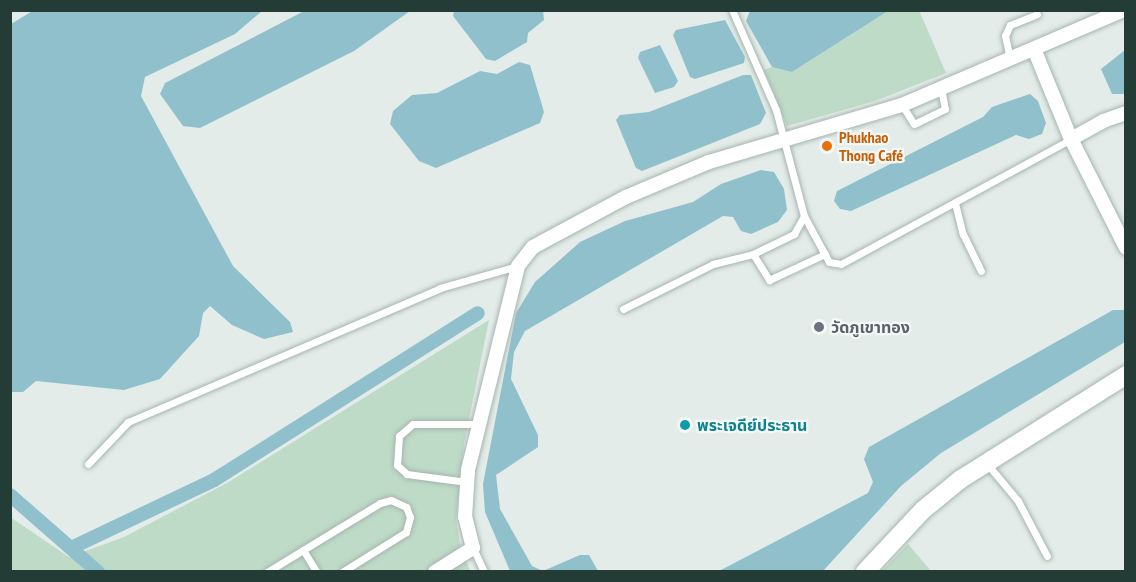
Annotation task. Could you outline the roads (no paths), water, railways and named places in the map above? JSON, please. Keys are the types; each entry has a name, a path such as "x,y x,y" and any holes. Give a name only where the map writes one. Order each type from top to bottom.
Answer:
{"street":[{"path":"435,572 473,548 465,517 467,482 477,424 518,266 532,247 626,197 709,162 902,105 1124,10"},
{"path":"1034,49 1071,139 1125,248"},
{"path":"1071,139 1125,113"},
{"path":"865,572 923,510 986,463 1125,375"}],"lane":[{"path":"732,10 776,110 804,216 829,262 840,264 1071,139"},
{"path":"1011,59 1005,36 1010,25 1036,14"},
{"path":"902,105 914,124 945,109 941,89"},
{"path":"955,203 963,234 981,271"},
{"path":"623,309 713,264 753,254 794,234 804,216"},
{"path":"753,254 769,280 825,254"},
{"path":"88,464 128,422 440,288 518,266"},
{"path":"467,482 407,474 397,465 399,436 413,424 477,424"},
{"path":"986,463 1018,501 1047,556"},
{"path":"267,572 380,503 391,500 402,503 410,517 406,532 342,572"},
{"path":"473,548 484,572"},
{"path":"303,550 317,572"}],"water":[{"path":"34,10 262,11 235,34 145,77 141,96 233,266 290,322 293,332 264,339 232,325 210,306 203,313 199,336 160,379 124,390 36,381 23,392 11,392 11,24"},
{"path":"306,10 410,11 354,51 200,128 183,126 160,94 165,83"},
{"path":"543,10 544,20 528,33 527,42 495,61 486,59 453,16 454,11"},
{"path":"750,10 888,11 792,72 772,67 746,21"},
{"path":"725,20 745,57 744,63 695,79 690,77 673,35 676,30"},
{"path":"660,45 678,81 674,87 655,93 638,58 640,52"},
{"path":"1125,50 1125,94 1112,94 1101,69"},
{"path":"519,62 530,65 544,112 540,123 436,168 419,161 390,124 393,111 412,95 437,93 480,71 497,74"},
{"path":"743,75 751,75 766,113 760,124 642,171 636,168 616,120 620,115 649,112"},
{"path":"1030,94 1038,101 1046,123 1042,134 1029,139 1016,135 851,211 840,209 834,201 837,191 983,117 992,107"},
{"path":"761,170 774,172 784,189 787,210 778,222 751,234 741,231 733,217 723,216 525,331 514,352 511,379 538,435 538,447 496,475 500,509 532,566 543,571 510,571 485,512 483,484 516,313 535,282 580,242 625,221 693,202 721,184"},
{"path":"1113,310 1125,310 1125,342 941,453 901,486 823,571 719,571 868,493 873,482 864,459 869,447"},
{"path":"580,555 589,555 598,571 543,571"}],"waterway":[{"path":"73,547 214,480 478,313"},
{"path":"10,495 98,572"}],"place":[{"name":"Phukhao Thong Café","path":"827,146"},
{"name":"วัดภูเขาทอง","path":"819,327"},
{"name":"พระเจดีย์ประธาน","path":"685,425"}]}
